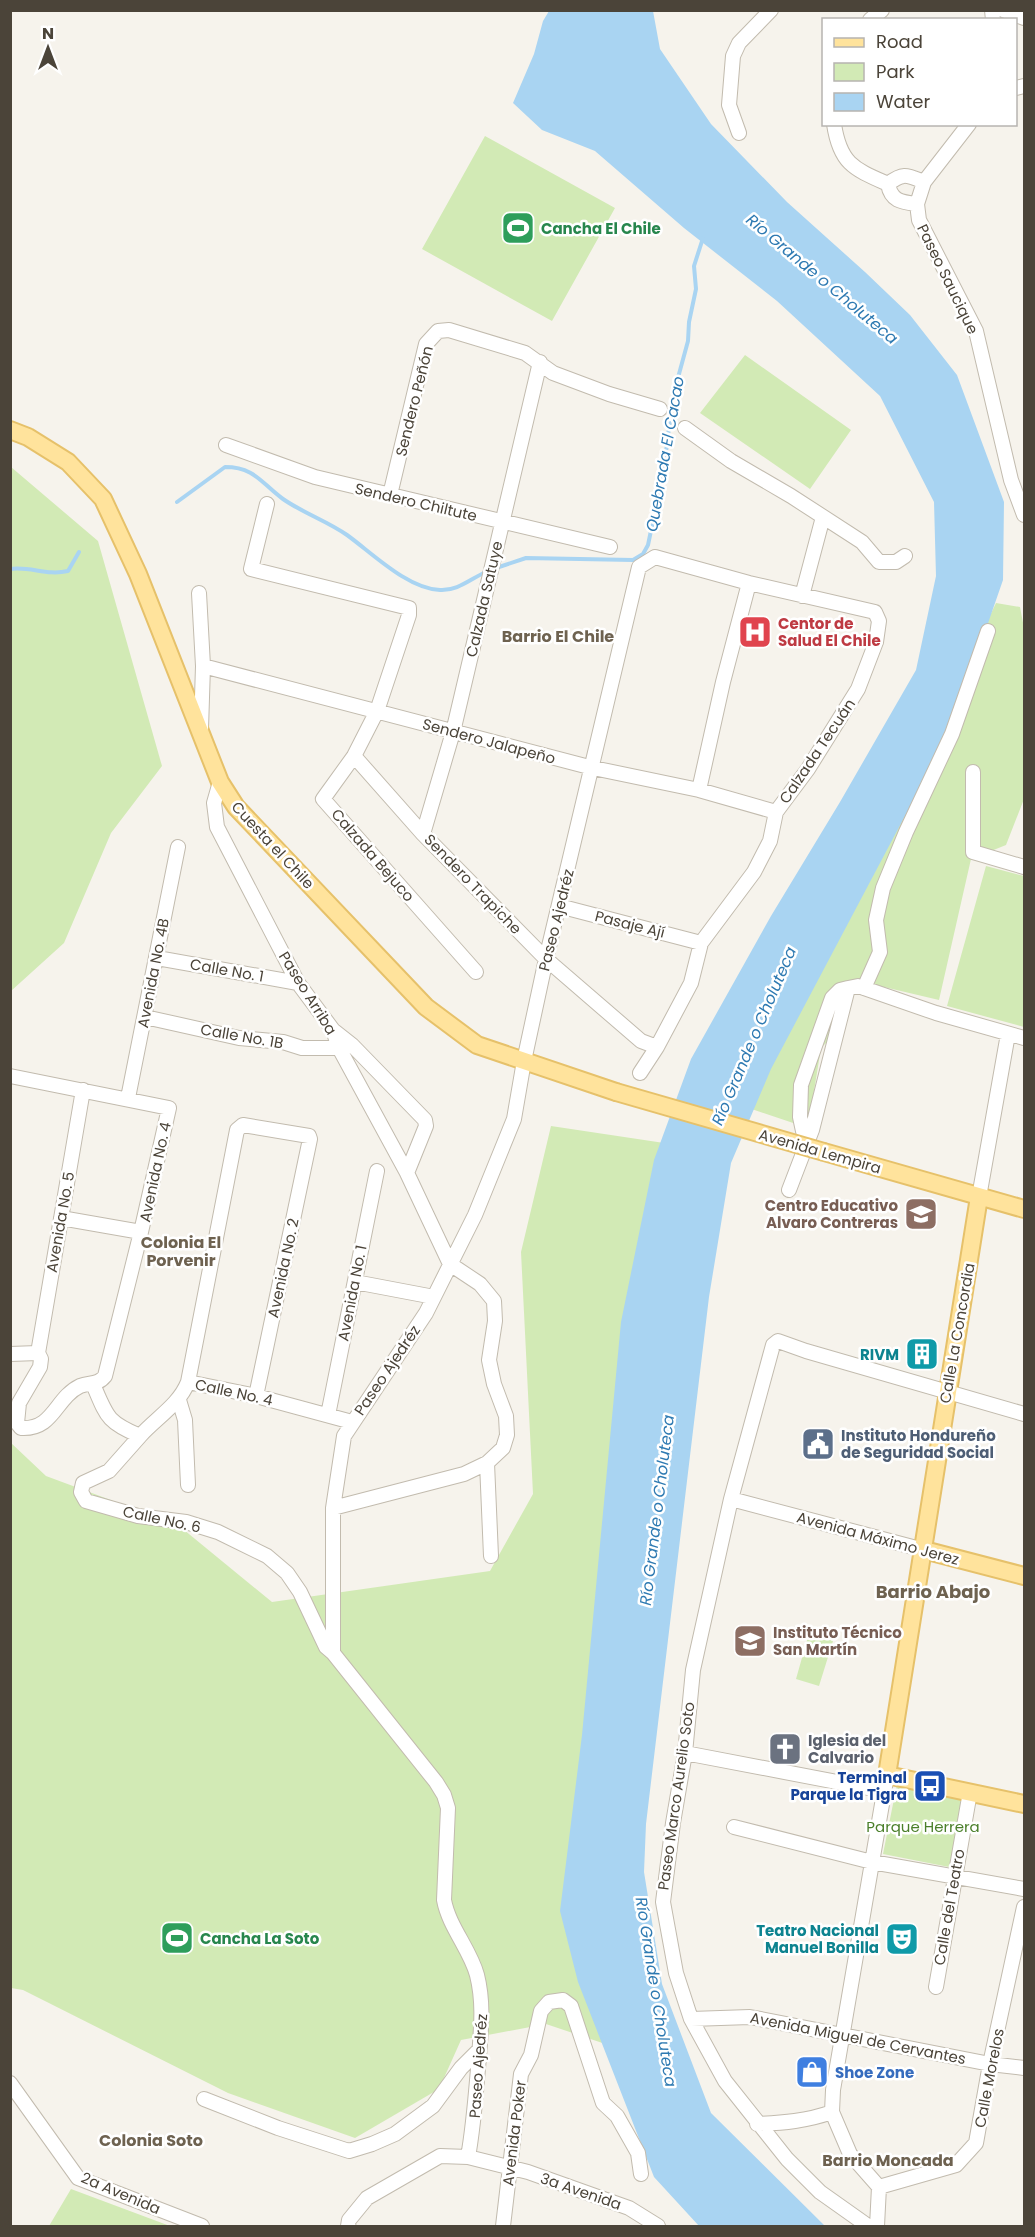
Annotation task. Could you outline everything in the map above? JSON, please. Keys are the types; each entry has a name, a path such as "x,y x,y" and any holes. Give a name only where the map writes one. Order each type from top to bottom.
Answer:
{"main road":[{"name":"Cuesta el Chile","path":"10,430 68,462 103,499 138,574 220,782 236,807 426,1007 477,1045 616,1092"},
{"name":"Avenida Lempira","path":"616,1092 1024,1209"},
{"name":"Calle La Concordia","path":"885,1783 979,1197"},
{"name":"Avenida Máximo Jerez","path":"924,1550 1024,1576"},
{"path":"885,1783 970,1792 1024,1804"}],"street":[{"path":"739,133 729,105 733,56 740,43 771,10"},
{"path":"1003,10 1024,18"},
{"path":"834,126 836,138 843,155 856,170 888,184"},
{"name":"Paseo Saucique","path":"967,126 924,182 917,204 919,220 976,331 1011,480 1024,515"},
{"path":"888,184 898,176 908,175 924,182"},
{"path":"888,184 890,194 899,201 917,204"},
{"name":"Sendero Peñón","path":"390,495 426,344 438,331 449,330 525,353 553,373 609,394 660,409"},
{"name":"Calzada Satuye","path":"423,834 453,732 540,362"},
{"path":"685,428 731,461 862,542 879,562 896,562 905,556"},
{"name":"Sendero Chiltute","path":"226,445 315,477 610,548"},
{"name":"Calzada Bejuco","path":"267,504 251,569 409,608 409,615 377,711 354,756 324,799 476,972"},
{"path":"699,790 723,682 749,583 802,596 823,517"},
{"name":"Paseo Ajedréz","path":"468,2157 474,2120 482,2006 477,1975 471,1957 446,1910 444,1900 448,1808 436,1782 333,1653 333,1508 344,1436 426,1313 475,1215 514,1119 546,959 639,567 655,557 749,583"},
{"path":"199,593 203,666 201,735"},
{"name":"Calzada Tecuán","path":"640,1073 657,1047 691,983 701,943 754,872 770,842 776,812 808,769 858,689 876,642 879,621 875,612 802,596"},
{"path":"864,988 880,952 876,920 883,888 906,832 952,734 988,631"},
{"name":"Sendero Jalapeño","path":"203,666 593,768 699,790 776,812"},
{"name":"Sendero Trapiche","path":"354,756 423,834 546,959 640,1041 657,1047"},
{"path":"973,772 973,852 1024,867"},
{"name":"Paseo Arriba","path":"220,782 214,803 217,826 298,983 333,1030 339,1048 407,1173 450,1264"},
{"name":"Avenida No. 4B","path":"128,1098 178,848"},
{"name":"Pasaje Ají","path":"559,906 701,943"},
{"name":"Calle No. 1","path":"157,958 298,983"},
{"path":"806,1145 800,1117 801,1085 832,998 840,990 858,986 936,1013 1024,1038"},
{"path":"789,1190 812,1130 848,988"},
{"name":"Calle No. 1B","path":"145,1017 239,1038 284,1042 302,1048 339,1048"},
{"path":"333,1030 352,1045 425,1120 426,1126 407,1173"},
{"name":"Calle La Concordia","path":"979,1197 1008,1034"},
{"path":"10,1076 128,1098"},
{"name":"Avenida No. 5","path":"38,1353 83,1090"},
{"name":"Avenida No. 4","path":"93,1384 105,1376 169,1108 128,1098"},
{"name":"Avenida No. 2","path":"188,1382 237,1130 243,1125 309,1136 256,1396"},
{"name":"Avenida No. 1","path":"328,1415 376,1171"},
{"path":"61,1218 141,1232"},
{"path":"333,1508 464,1474 487,1463 503,1448 507,1435 506,1416 494,1384 489,1360 495,1321 494,1301 480,1284 450,1264"},
{"path":"355,1282 434,1297"},
{"name":"Paseo Marco Aurelio Soto","path":"868,2226 820,2192 787,2159 725,2081 691,2019 676,1973 667,1932 663,1895 685,1753 693,1670 731,1499 773,1346 778,1341 946,1393"},
{"path":"10,1354 38,1353 41,1359 40,1367 19,1403 17,1423 21,1428 39,1426 49,1418 66,1397 80,1386 93,1384 110,1418 116,1425 140,1436"},
{"name":"Calle No. 4","path":"81,1492 83,1483 109,1471 163,1412 178,1400 188,1382 256,1396 352,1422"},
{"path":"946,1393 1024,1414"},
{"path":"178,1400 185,1420 188,1485"},
{"path":"487,1463 491,1556"},
{"name":"Calle No. 6","path":"81,1492 86,1501 138,1516 186,1522 218,1532 267,1556 287,1573 300,1592 326,1647 333,1653"},
{"name":"Avenida Máximo Jerez","path":"731,1499 924,1550"},
{"path":"685,1753 885,1783"},
{"name":"Calle La Concordia","path":"879,2187 850,2154 832,2112 833,2090 842,2034 885,1783"},
{"name":"Calle del Teatro","path":"936,1987 970,1792"},
{"path":"734,1827 872,1862 1024,1889"},
{"name":"Calle Morelos","path":"879,2187 956,2165 976,2143 990,2064 1024,1906"},
{"name":"Avenida Poker","path":"503,2226 521,2074 531,2055 541,2011 549,2002 563,2000 571,2006 603,2103 616,2116 638,2153 641,2174"},
{"name":"Avenida Miguel de Cervantes","path":"691,2019 750,2017 990,2064 1024,2068"},
{"path":"204,2100 278,2128 349,2151 395,2134 433,2106 461,2067 479,2050"},
{"name":"2a Avenida","path":"10,2083 78,2178 202,2226"},
{"path":"757,2124 790,2122 815,2118 832,2112"},
{"name":"3a Avenida","path":"348,2226 367,2198 440,2156 468,2157 528,2172 629,2208 658,2226"},
{"path":"877,2226 879,2187"}],"green space":[{"name":"Cancha El Chile","path":"485,136 615,208 552,321 422,249"},
{"path":"745,355 851,430 810,489 700,413"},
{"path":"11,467 98,541 162,766 111,833 64,943 11,991"},
{"path":"996,603 1020,607 1024,628 1024,799 1006,845 971,859 939,1000 867,983 850,997 838,1031 821,1048 808,1128 734,1103 900,802"},
{"path":"986,866 1024,876 1024,1027 947,1006"},
{"path":"551,1126 684,1146 635,1599 647,2058 546,2024 461,2040 439,2089 355,2138 228,2093 23,1990 11,1988 10,1442 46,1476 178,1525 272,1602 490,1571 533,1494 521,1252"},
{"path":"809,1633 833,1641 819,1686 796,1679"},
{"name":"Parque Herrera","path":"897,1784 964,1798 949,1867 883,1854"},
{"path":"71,2189 170,2226 49,2226"}],"water":[{"name":"Río Grande o Choluteca","path":"549,11 653,11 660,49 711,124 787,202 910,315 957,375 1004,502 1003,580 952,727 771,1069 731,1163 709,1297 646,1824 644,1872 662,1984 711,2113 825,2226 699,2226 654,2177 578,1982 560,1911 582,1735 621,1322 654,1160 691,1059 771,916 916,670 936,576 934,502 880,396 777,301 684,228 595,151 542,130 513,103 534,54 543,21"}],"waterway":[{"name":"Quebrada El Cacao","path":"496,568 526,558 633,560 643,554 648,545 664,468 673,396 688,341 689,322 696,289 694,266 703,238"},
{"name":"Quebrada El Cacao","path":"177,502 225,467 244,470 257,477 283,499 347,535 391,569 415,584 446,590 458,587 486,572"},
{"name":"Quebrada El Cacao","path":"10,569 68,571 79,552"}],"place":[{"name":"Cancha El Chile","path":"518,228"},
{"name":"Centor de Salud El Chile","path":"755,632"},
{"name":"Centro Educativo Alvaro Contreras","path":"921,1214"},
{"name":"RIVM","path":"922,1354"},
{"name":"Instituto Hondureño de Seguridad Social","path":"818,1444"},
{"name":"Instituto Técnico San Martín","path":"750,1641"},
{"name":"Iglesia del Calvario","path":"785,1749"},
{"name":"Terminal Parque la Tigra","path":"930,1786"},
{"name":"Cancha La Soto","path":"177,1938"},
{"name":"Teatro Nacional Manuel Bonilla","path":"902,1939"},
{"name":"Shoe Zone","path":"812,2072"}],"district":[{"name":"Barrio El Chile","path":"558,636"},
{"name":"Colonia El Porvenir","path":"181,1251"},
{"name":"Barrio Abajo","path":"933,1591"},
{"name":"Colonia Soto","path":"151,2140"},
{"name":"Barrio Moncada","path":"888,2160"}]}
